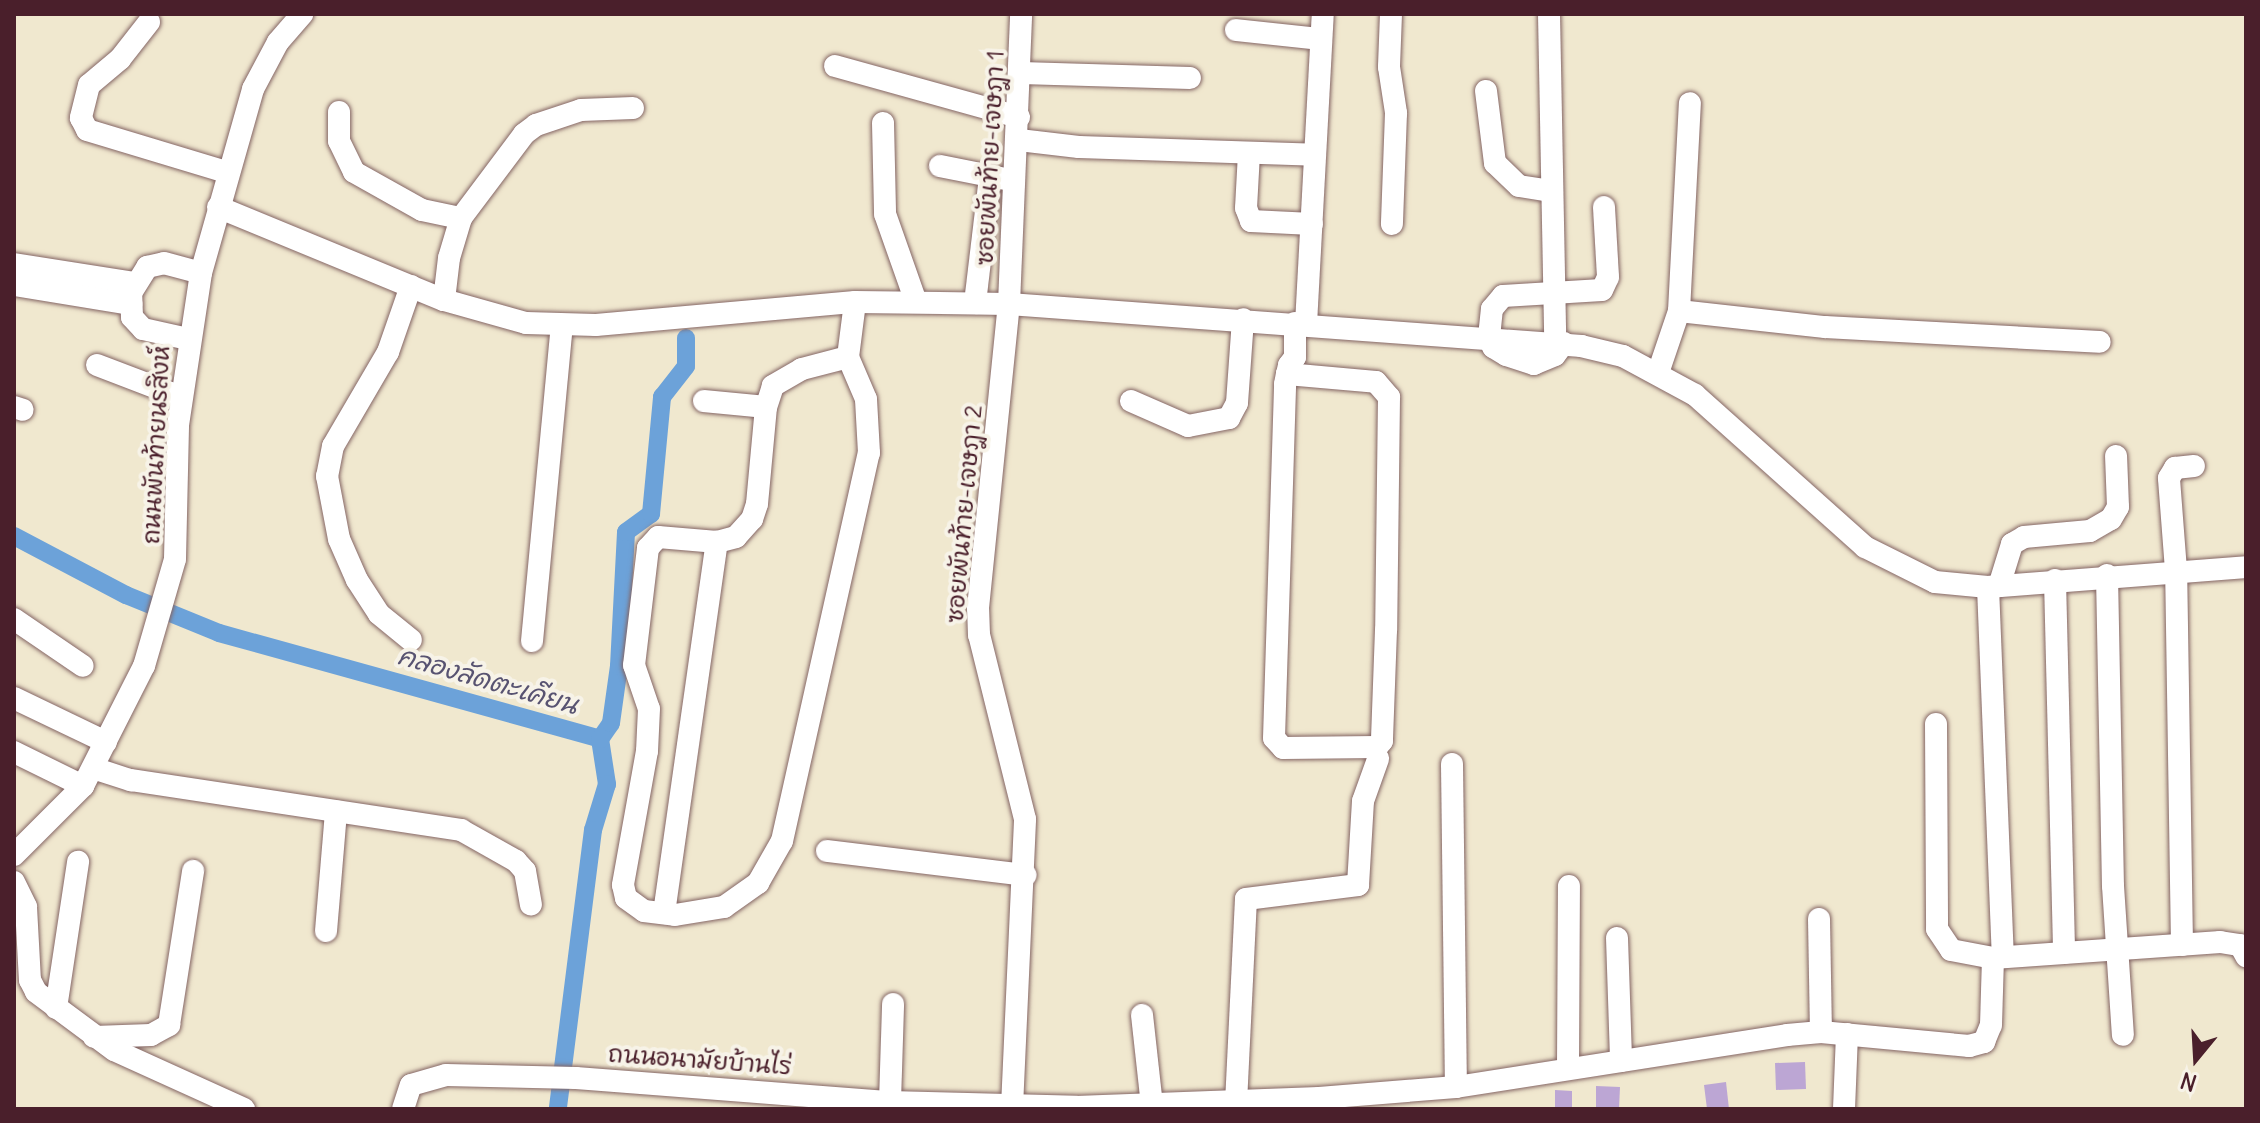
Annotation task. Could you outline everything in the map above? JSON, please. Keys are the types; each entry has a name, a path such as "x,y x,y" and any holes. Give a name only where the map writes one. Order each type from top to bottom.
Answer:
{"street":[{"name":"ถนนพันท้ายนรสิงห์","path":"14,855 88,777 144,666 171,578 181,397 201,273 218,207 265,62 302,14"},
{"name":"ซอยพันท้าย-เจษฎา 1","path":"1009,304 1017,179 1021,14"},
{"path":"1287,374 1376,382 1389,397 1385,662 1382,741 1377,747 1283,748 1274,738 1287,374 1295,357 1312,224 1323,14"},
{"path":"1391,14 1389,67 1396,113 1392,224"},
{"path":"1549,14 1554,297 1560,342"},
{"path":"149,22 120,59 89,85 81,100 87,130 229,173"},
{"path":"1236,30 1320,39"},
{"path":"835,66 1079,147 1315,155"},
{"path":"1021,73 1190,78"},
{"path":"1486,91 1495,163 1519,186 1552,191"},
{"path":"1658,373 1679,311 1690,103"},
{"path":"444,300 461,218 536,125 609,105 633,108"},
{"path":"339,112 339,141 354,172 422,210 461,218"},
{"path":"883,123 885,214 916,302"},
{"path":"1249,153 1247,216 1257,221 1312,224"},
{"path":"940,166 990,177 1017,179"},
{"path":"975,303 990,177"},
{"path":"218,207 444,300 526,323 562,325 855,302 975,303 1560,342 1623,356 1695,395 1865,547 1935,582 1994,587 2107,575 2246,567"},
{"path":"1489,337 1492,309 1503,296 1591,294 1606,285 1604,207"},
{"path":"188,339 143,329 132,317 133,294 147,267 164,263 201,273"},
{"path":"14,264 133,294"},
{"path":"14,285 133,294"},
{"path":"411,286 388,352 333,446 327,476 339,539 357,580 379,614 411,640"},
{"path":"848,357 785,377 773,386 766,407 752,519 736,537 717,542 658,537 645,557 634,677 649,709 647,751 623,885 626,898 644,911 664,913 724,907 758,883 782,841 869,453 866,399 848,357 855,302"},
{"name":"ซอยพันท้าย-เจษฎา 2","path":"1009,304 978,608 979,635 1022,797 1026,875 1012,1107"},
{"path":"1679,311 1825,327 2100,342"},
{"path":"1131,401 1188,426 1229,418 1237,403 1243,319"},
{"path":"532,641 562,325"},
{"path":"97,365 181,397"},
{"path":"704,401 766,407"},
{"path":"1998,956 1994,587 2012,544 2024,537 2090,531 2111,519 2118,507 2116,456"},
{"path":"2182,945 2176,570 2169,478 2175,468 2194,466"},
{"path":"664,913 717,542"},
{"path":"2107,575 2117,952 2123,1035"},
{"path":"2055,580 2064,953"},
{"path":"14,619 83,666"},
{"path":"14,698 106,742"},
{"path":"1936,724 1937,929 1951,950 1998,956 2117,952 2233,943 2246,956"},
{"path":"14,752 88,777 111,776 461,830 487,841 525,871 531,904"},
{"path":"1236,1103 1246,899 1274,891 1358,885 1363,801 1378,759"},
{"path":"1452,764 1456,1087"},
{"path":"326,931 336,811"},
{"path":"827,851 1026,875"},
{"path":"56,1008 78,862"},
{"path":"94,1037 151,1035 169,1025 193,871"},
{"path":"14,882 26,907 30,980 56,1008 131,1060 244,1109"},
{"path":"1568,1067 1569,886"},
{"path":"1819,919 1821,1032"},
{"path":"1617,938 1621,1061"},
{"name":"ถนนอนามัยบ้านไร่","path":"403,1109 406,1090 420,1080 446,1075 576,1078 840,1103 1012,1107 1319,1104 1456,1087 1568,1067 1821,1032 1969,1046 1984,1042 1991,1025 1998,956"},
{"path":"890,1102 893,1004"},
{"path":"1142,1015 1152,1105"},
{"path":"1844,1109 1847,1034"}],"building":[{"path":"1805,1062 1806,1089 1776,1090 1775,1063"},
{"path":"1726,1082 1729,1109 1707,1109 1704,1085"},
{"path":"1596,1086 1620,1087 1619,1109 1596,1109"},
{"path":"1555,1090 1572,1091 1572,1109 1555,1109"}],"waterway":[{"path":"600,739 611,723 619,666 626,532 651,514 662,397 686,366 686,338"},
{"name":"คลองลัดตะเคียน","path":"14,536 126,595 219,633 600,739 607,784 593,830 558,1109"}]}
